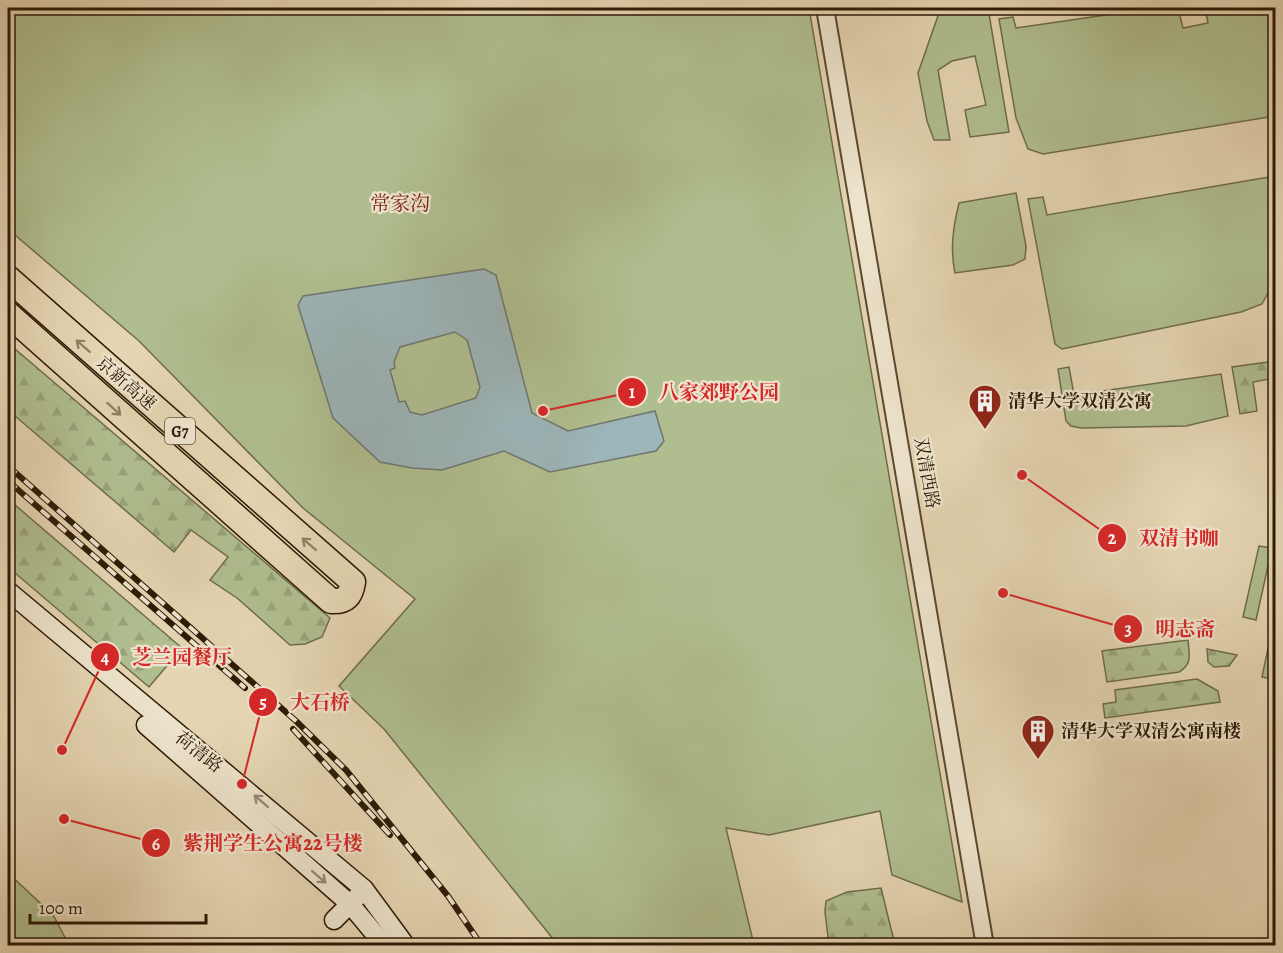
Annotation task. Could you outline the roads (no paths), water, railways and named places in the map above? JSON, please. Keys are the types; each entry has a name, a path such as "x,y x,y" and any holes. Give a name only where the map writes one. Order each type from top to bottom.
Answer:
{"highway":[{"name":"京新高速","path":"8,278 353,582 348,597 340,602 331,602 8,314"}],"main road":[{"name":"荷清路","path":"8,591 179,737 242,784 364,889 406,945"},
{"name":"荷清路","path":"8,602 350,904 385,945"},
{"path":"333,920 364,889"}],"street":[{"name":"双清西路","path":"825,8 986,945"}],"water":[{"path":"484,269 496,275 532,413 568,431 655,411 664,441 656,451 550,472 504,451 442,470 412,468 380,462 333,418 298,305 303,296","holes":["455,332 467,340 480,387 476,398 422,415 410,412 405,401 399,402 390,370 395,368 394,362 400,347"]}],"railway":[{"path":"8,466 296,721 346,770 448,896 482,946"},
{"path":"8,481 245,688"},
{"path":"293,729 390,835"}],"place":[{"name":"八家郊野公园","path":"543,411"},
{"name":"清华大学双清公寓","path":"985,430"},
{"name":"双清书咖","path":"1022,475"},
{"name":"明志斋","path":"1003,593"},
{"name":"芝兰园餐厅","path":"62,750"},
{"name":"清华大学双清公寓南楼","path":"1038,760"},
{"name":"大石桥","path":"242,784"},
{"name":"紫荆学生公寓22号楼","path":"64,819"}],"district":[{"name":"常家沟","path":"400,203"}]}
